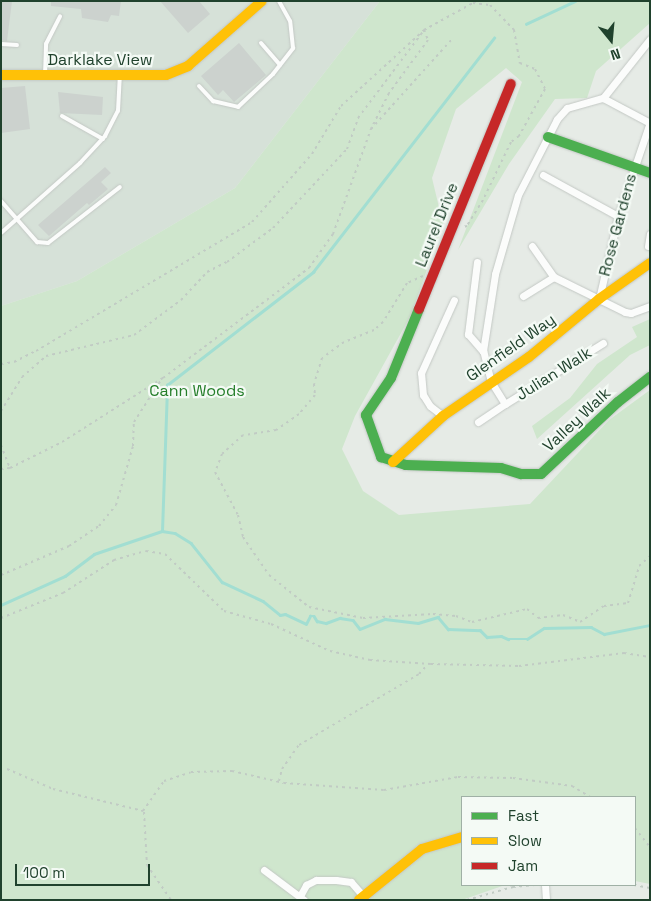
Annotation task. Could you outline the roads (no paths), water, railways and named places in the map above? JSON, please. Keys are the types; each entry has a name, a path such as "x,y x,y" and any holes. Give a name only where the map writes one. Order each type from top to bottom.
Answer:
{"street":[{"name":"Darklake View","path":"1,75 120,76 166,74 188,66 262,1"},
{"path":"483,351 495,274 518,195 548,137 567,108 603,98 650,39"},
{"name":"Laurel Drive","path":"393,462 381,457 366,415 391,378 511,84"},
{"path":"603,98 650,123"},
{"name":"Rose Gardens","path":"599,299 618,216 650,123"},
{"path":"548,137 633,169 650,173"},
{"path":"543,175 618,216"},
{"path":"648,246 650,234"},
{"path":"532,246 554,277 631,313 650,306"},
{"path":"477,262 468,334 483,351"},
{"name":"Glenfield Way","path":"393,462 443,416 529,358 599,299 650,263"},
{"path":"523,296 554,277"},
{"path":"443,416 430,406 423,395 421,373 454,300"},
{"name":"Julian Walk","path":"478,422 602,343"},
{"name":"Julian Walk","path":"483,351 491,382 505,404"},
{"name":"Valley Walk","path":"393,462 438,468 501,468 521,474 541,474 618,402 650,378"},
{"path":"264,870 302,898 306,884 316,880 336,880 350,882 361,898 422,849 461,837"},
{"path":"544,886 546,900"}],"lane":[{"path":"199,86 213,101 238,107 280,65 293,48 294,36 279,1"},
{"path":"45,75 46,44 60,16"},
{"path":"261,43 280,65"},
{"path":"1,44 17,45"},
{"path":"1,233 103,139 118,111 120,76"},
{"path":"62,116 103,139"},
{"path":"1,201 37,242 48,243 120,188"}],"waterway":[{"path":"526,24 575,1"},
{"path":"162,531 167,385 313,272 494,38"},
{"path":"1,605 65,576 94,554 162,531 175,533 191,543 222,582 263,601 280,615 285,614 306,624 310,616 314,616 317,621 326,623 340,618 353,620 360,629 385,619 418,623 438,617 448,629 480,630 487,637 501,636 508,639 527,639 544,628 591,627 604,634 650,625"}],"park label":[{"name":"Cann Woods","path":"197,391"}]}
